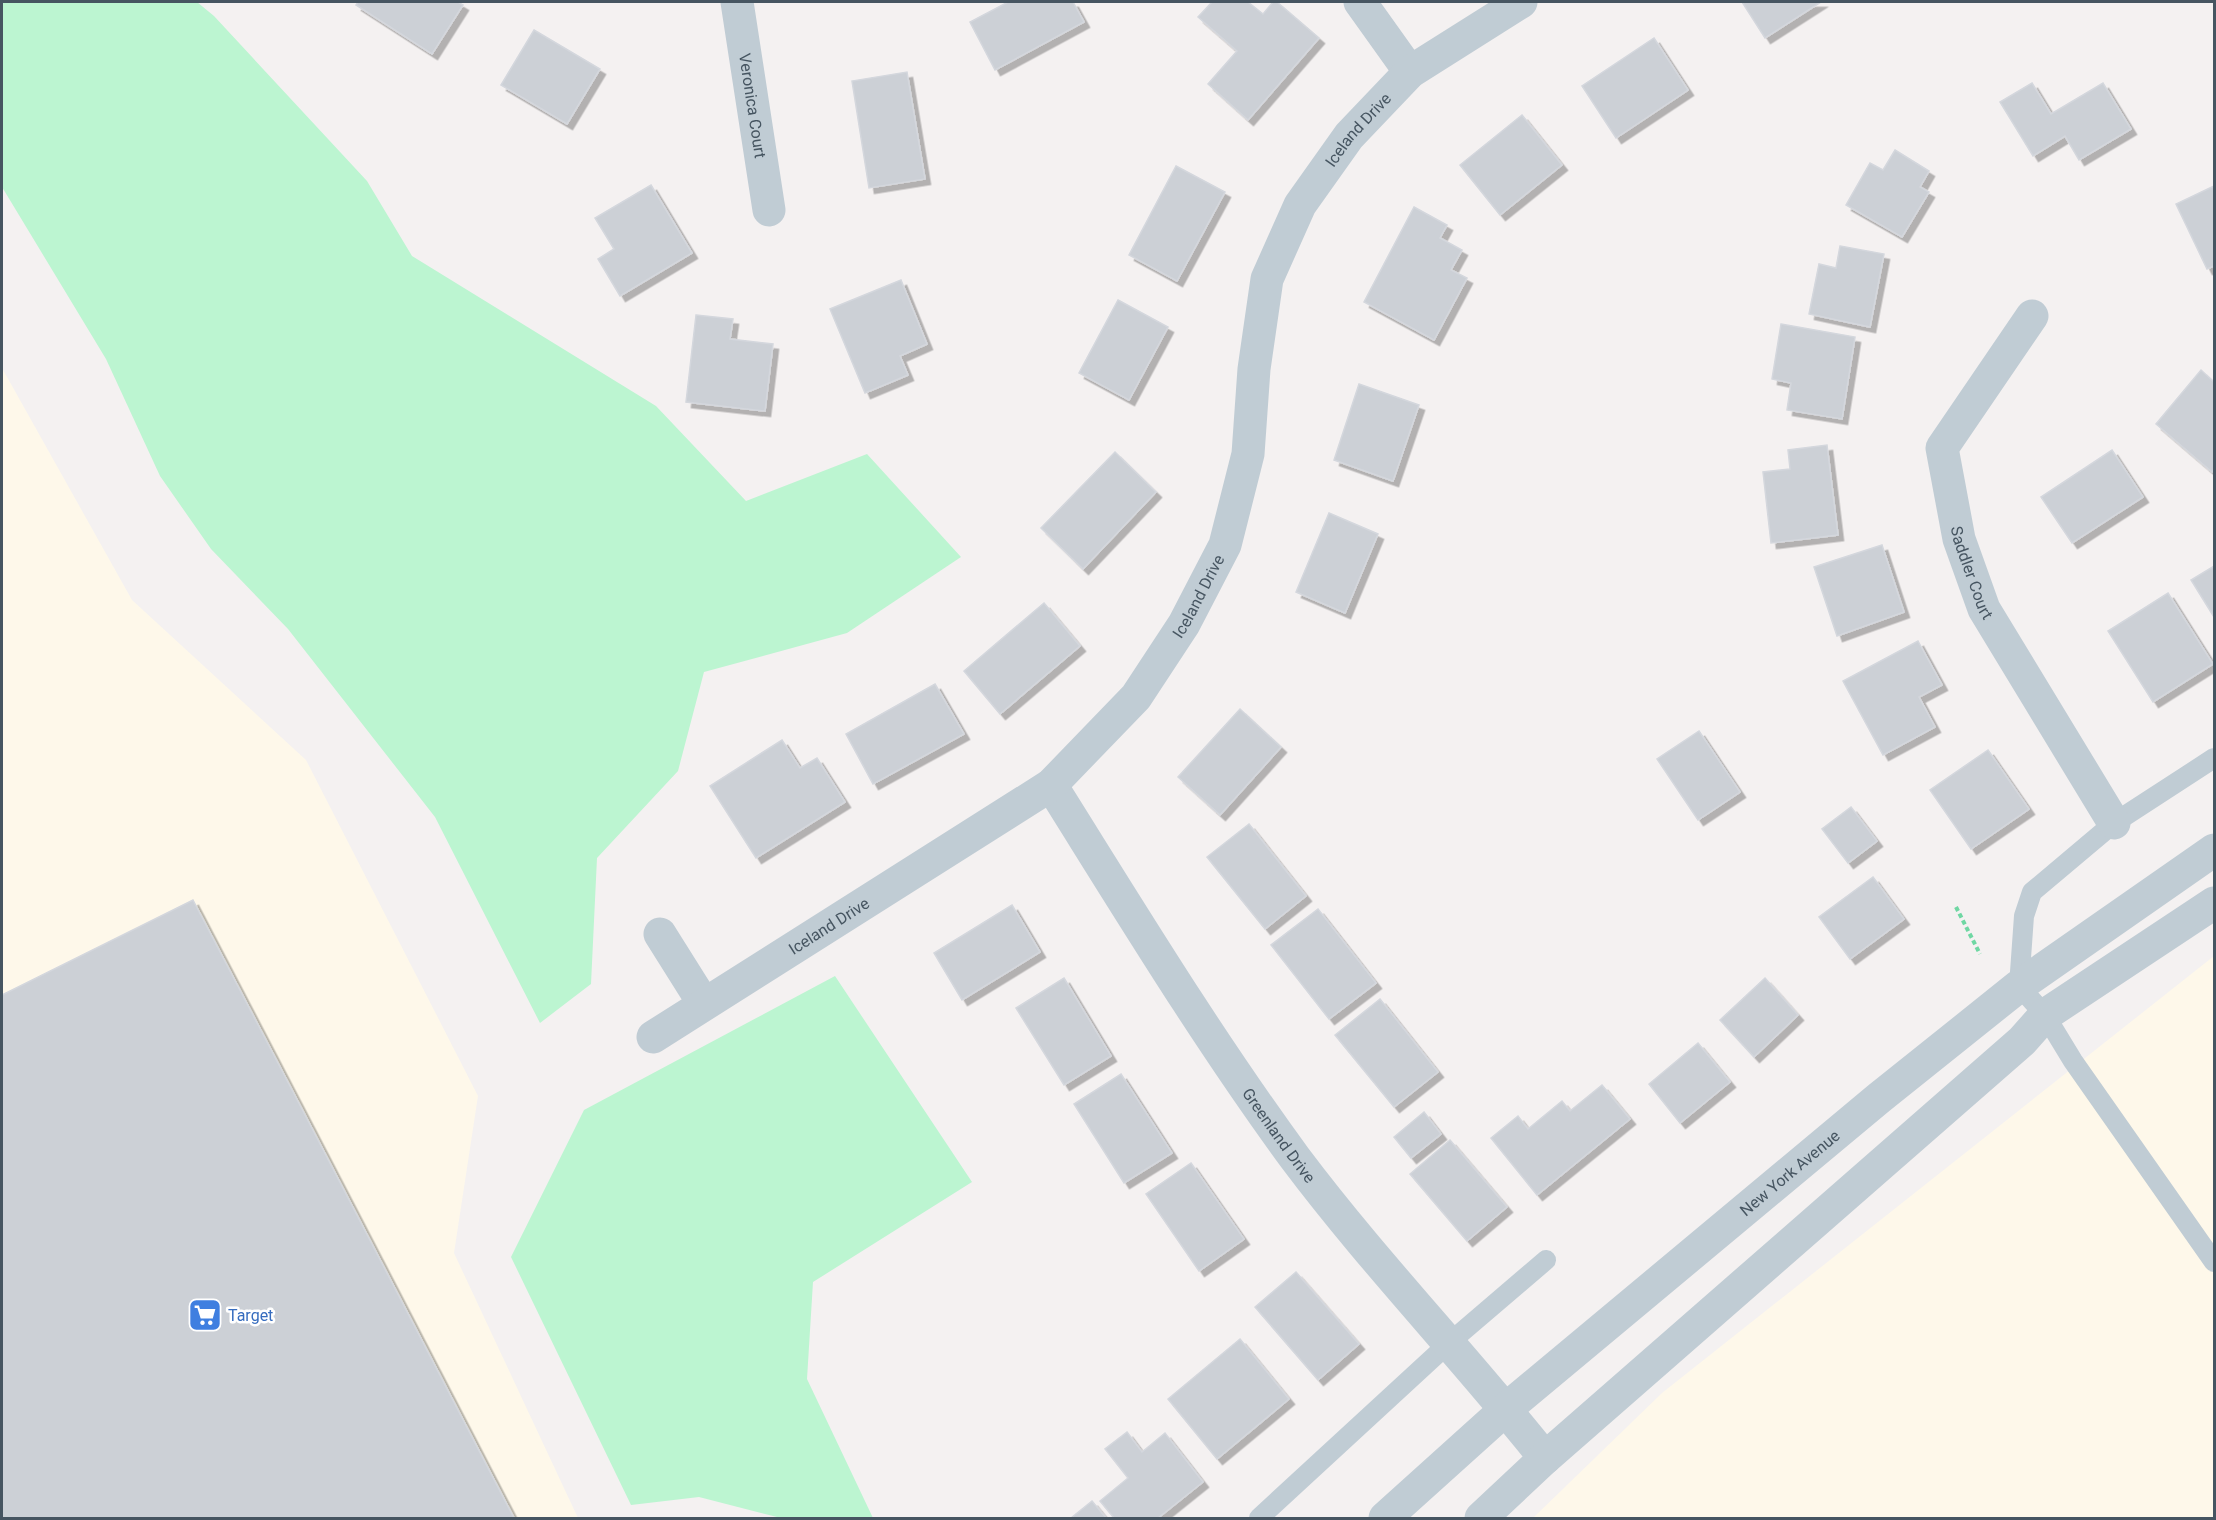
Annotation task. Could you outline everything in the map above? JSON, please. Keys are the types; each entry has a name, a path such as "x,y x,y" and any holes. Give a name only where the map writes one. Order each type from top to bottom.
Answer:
{"street":[{"name":"Veronica Court","path":"738,2 769,210"},
{"path":"1360,2 1410,72"},
{"name":"Iceland Drive","path":"653,1037 1051,785 1136,697 1184,624 1225,545 1248,454 1254,369 1267,279 1300,205 1349,136 1410,72 1521,2"},
{"name":"Saddler Court","path":"2032,316 1942,448 1959,539 1984,609 2114,823"},
{"name":"Greenland Drive","path":"1051,785 1189,1004 1297,1159 1403,1292 1506,1409 1545,1458"},
{"name":"New York Avenue","path":"1385,1518 1506,1409 1879,1098 2019,986 2214,850"},
{"path":"1481,1518 1545,1458 2022,1041 2045,1016 2214,903"},
{"path":"660,934 704,1004"}],"lane":[{"path":"2214,758 2114,823 2032,892 2024,916 2019,986 2045,1016 2073,1061 2214,1262"},
{"path":"1259,1518 1449,1343 1546,1260"}],"path":[{"path":"1956,907 1980,954"}],"shaded area":[{"path":"2,368 132,600 306,760 478,1096 454,1253 578,1518 2,1518"},
{"path":"2214,956 2214,1518 1533,1518 1662,1393"}],"green space":[{"path":"2,2 197,2 214,16 367,181 412,256 656,406 746,501 867,454 961,557 847,633 704,672 678,771 597,858 591,984 540,1023 435,817 288,629 211,549 160,476 106,359 2,187"},
{"path":"835,976 972,1182 813,1282 807,1379 873,1518 781,1518 699,1497 631,1505 511,1257 584,1110"}],"building":[{"path":"358,2 458,2 463,5 432,54 356,5"},
{"path":"1008,2 1073,2 1084,22 995,70 970,22"},
{"path":"1212,2 1248,2 1263,14 1273,2 1277,2 1319,38 1248,120 1208,84 1237,51 1198,17"},
{"path":"1742,2 1821,2 1765,38"},
{"path":"534,30 600,69 567,124 501,85"},
{"path":"1654,38 1688,90 1616,138 1582,86"},
{"path":"907,72 925,179 869,188 852,81"},
{"path":"2032,83 2051,114 2103,83 2131,129 2079,160 2065,136 2033,156 2000,102"},
{"path":"1522,115 1562,165 1500,215 1460,165"},
{"path":"1895,150 1929,171 1920,187 1929,192 1902,237 1846,205 1870,163 1883,170"},
{"path":"1176,166 1225,192 1177,281 1129,255"},
{"path":"651,185 692,253 620,296 598,259 614,249 595,218"},
{"path":"2214,186 2214,266 2207,269 2176,204"},
{"path":"1414,207 1447,225 1440,238 1462,250 1451,270 1467,278 1434,340 1364,302"},
{"path":"1840,246 1884,254 1870,327 1809,314 1819,264 1836,268"},
{"path":"901,280 927,344 900,356 908,375 865,393 830,309"},
{"path":"1118,300 1168,327 1129,400 1079,373"},
{"path":"696,315 733,319 730,339 773,344 765,411 686,402"},
{"path":"1781,324 1855,337 1842,419 1787,410 1791,383 1772,379"},
{"path":"2201,370 2214,382 2214,469 2212,472 2156,424"},
{"path":"1359,384 1419,405 1393,481 1334,460"},
{"path":"1827,445 1838,535 1771,543 1763,472 1790,469 1788,450"},
{"path":"2112,450 2143,497 2072,543 2041,497"},
{"path":"1115,452 1156,492 1083,569 1041,528"},
{"path":"1329,513 1378,534 1345,613 1296,592"},
{"path":"1882,545 1904,612 1837,636 1814,567"},
{"path":"2214,566 2214,617 2191,580"},
{"path":"2168,593 2213,664 2153,702 2108,631"},
{"path":"1044,603 1080,646 1000,714 964,671"},
{"path":"1918,641 1942,685 1919,697 1935,727 1883,755 1843,681"},
{"path":"935,684 964,734 873,784 846,734"},
{"path":"1240,709 1281,747 1220,815 1178,777"},
{"path":"1699,731 1740,792 1698,820 1657,759"},
{"path":"782,740 800,768 817,758 845,802 756,858 710,786"},
{"path":"1988,750 2029,809 1971,849 1930,790"},
{"path":"1851,807 1877,841 1848,863 1822,829"},
{"path":"1249,824 1306,896 1265,929 1207,857"},
{"path":"1873,877 1904,919 1850,959 1819,917"},
{"name":"Target","path":"193,900 514,1518 2,1518 2,995"},
{"path":"1012,905 1040,952 962,1000 934,953"},
{"path":"1318,909 1376,983 1329,1019 1271,945"},
{"path":"1064,978 1111,1056 1064,1085 1016,1008"},
{"path":"1765,978 1798,1015 1754,1057 1720,1020"},
{"path":"1380,999 1438,1072 1394,1107 1335,1035"},
{"path":"1698,1043 1730,1082 1680,1123 1649,1084"},
{"path":"1121,1074 1172,1153 1124,1183 1074,1104"},
{"path":"1602,1085 1630,1119 1537,1195 1491,1138 1518,1116 1528,1129 1562,1101 1570,1111"},
{"path":"1424,1112 1441,1134 1411,1158 1394,1137"},
{"path":"1450,1140 1507,1207 1467,1241 1410,1174"},
{"path":"1191,1163 1244,1239 1199,1271 1146,1194"},
{"path":"1296,1272 1359,1344 1318,1380 1255,1307"},
{"path":"1240,1339 1289,1399 1217,1459 1168,1399"},
{"path":"1127,1432 1142,1452 1165,1433 1203,1482 1158,1518 1114,1518 1100,1501 1128,1478 1105,1449"},
{"path":"1092,1501 1106,1518 1071,1518"}],"place":[{"name":"Target","path":"205,1315"}]}
